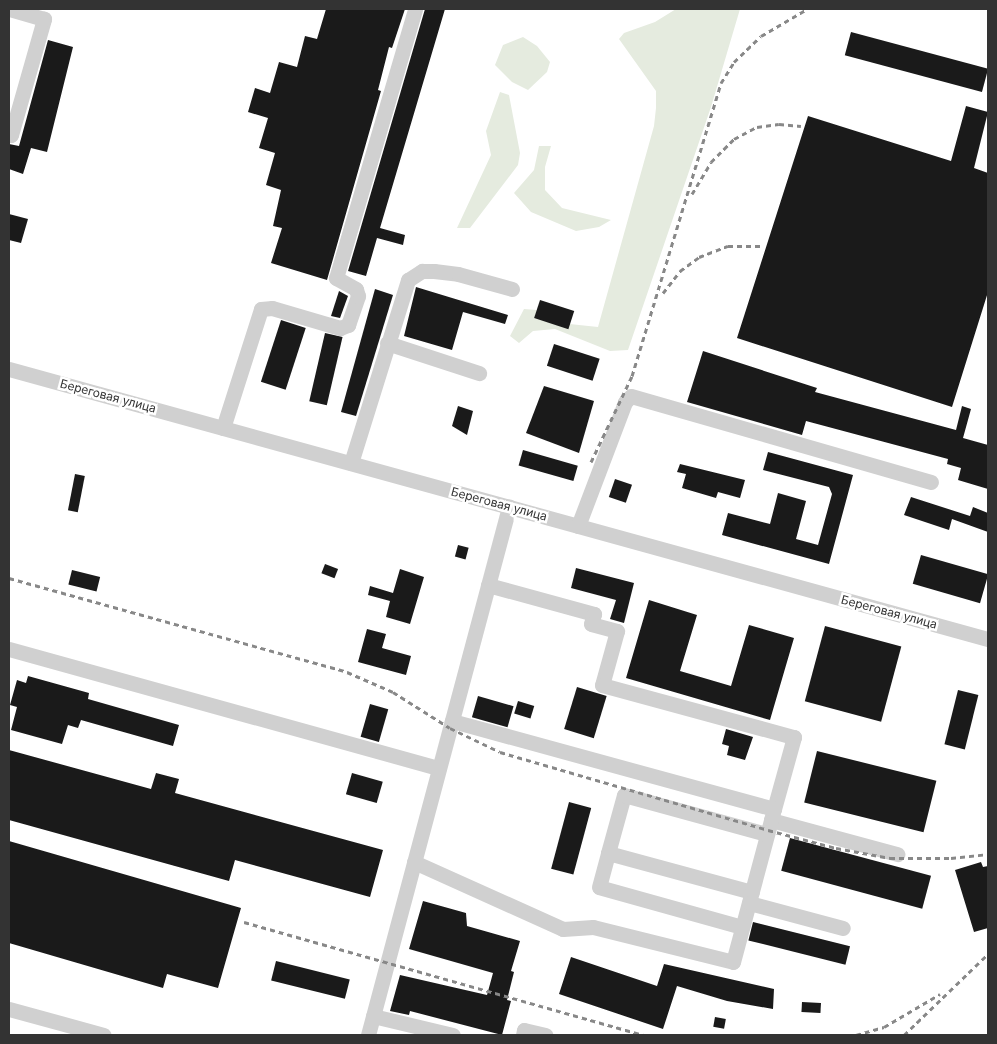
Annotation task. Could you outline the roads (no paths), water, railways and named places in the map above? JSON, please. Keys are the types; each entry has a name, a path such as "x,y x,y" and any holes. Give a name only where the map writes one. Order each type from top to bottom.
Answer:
{"street":[{"path":"9,9 44,19 11,135 9,134"},
{"path":"223,428 261,309 272,308 340,328 348,325 358,296 356,289 336,278 415,9"},
{"path":"351,463 408,280 422,271 458,274 512,289"},
{"path":"388,344 479,372"},
{"name":"Береговая улица","path":"9,369 988,639"},
{"path":"578,526 626,402 631,396 931,482"},
{"path":"368,1035 509,507"},
{"path":"414,862 563,929 593,928 733,962 794,736 602,684 617,631 591,624 594,614 488,585"},
{"path":"9,649 439,768"},
{"path":"452,721 771,821 896,854"},
{"path":"742,927 599,888 608,853 624,795 771,821"},
{"path":"608,853 843,928"},
{"path":"9,1009 104,1035"},
{"path":"373,1016 453,1035"},
{"path":"522,1035 524,1030 545,1035"}],"railway":[{"path":"591,462 632,376 721,83 734,62 761,36 807,9"},
{"path":"692,194 711,162 734,139 757,127 779,124 801,126"},
{"path":"663,293 680,271 699,257 728,246 764,246"},
{"path":"9,578 347,672 393,692 450,728 500,752 768,830 836,848 890,858 951,858 988,854"},
{"path":"244,922 644,1035"},
{"path":"904,1035 988,954"},
{"path":"856,1035 884,1027 940,994"}]}
